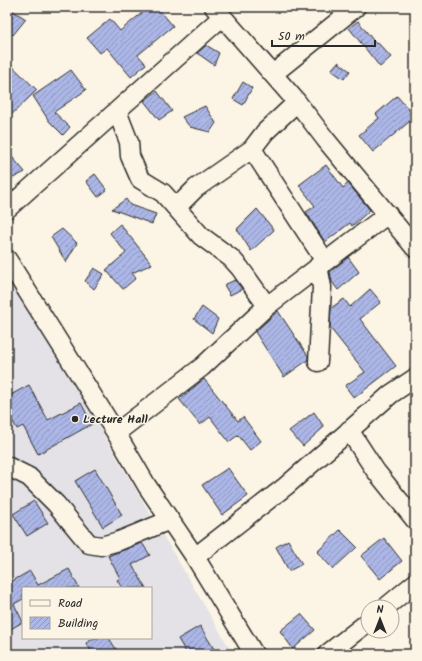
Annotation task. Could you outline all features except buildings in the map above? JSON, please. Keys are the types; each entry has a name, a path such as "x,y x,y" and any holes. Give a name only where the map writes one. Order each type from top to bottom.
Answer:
{"street":[{"path":"273,74 356,7"},
{"path":"7,209 117,111 220,11 297,102 326,140 415,248"},
{"path":"177,208 196,188 252,149 265,132 297,102"},
{"path":"117,111 129,142 130,156 134,169 140,179 163,193 201,236 231,258 240,268 266,306"},
{"path":"252,149 322,264 318,362"},
{"path":"116,433 202,366 266,306 388,214"},
{"path":"7,259 254,654"},
{"path":"194,557 286,486 391,394 415,378"},
{"path":"349,430 375,470 415,520"},
{"path":"7,466 29,477 56,504 88,544 101,546 119,542 170,520"},
{"path":"396,599 415,583"},
{"path":"327,654 360,628"}],"shaded area":[{"path":"7,271 233,654 7,654"}],"place":[{"name":"Lecture Hall","path":"75,419"}]}
